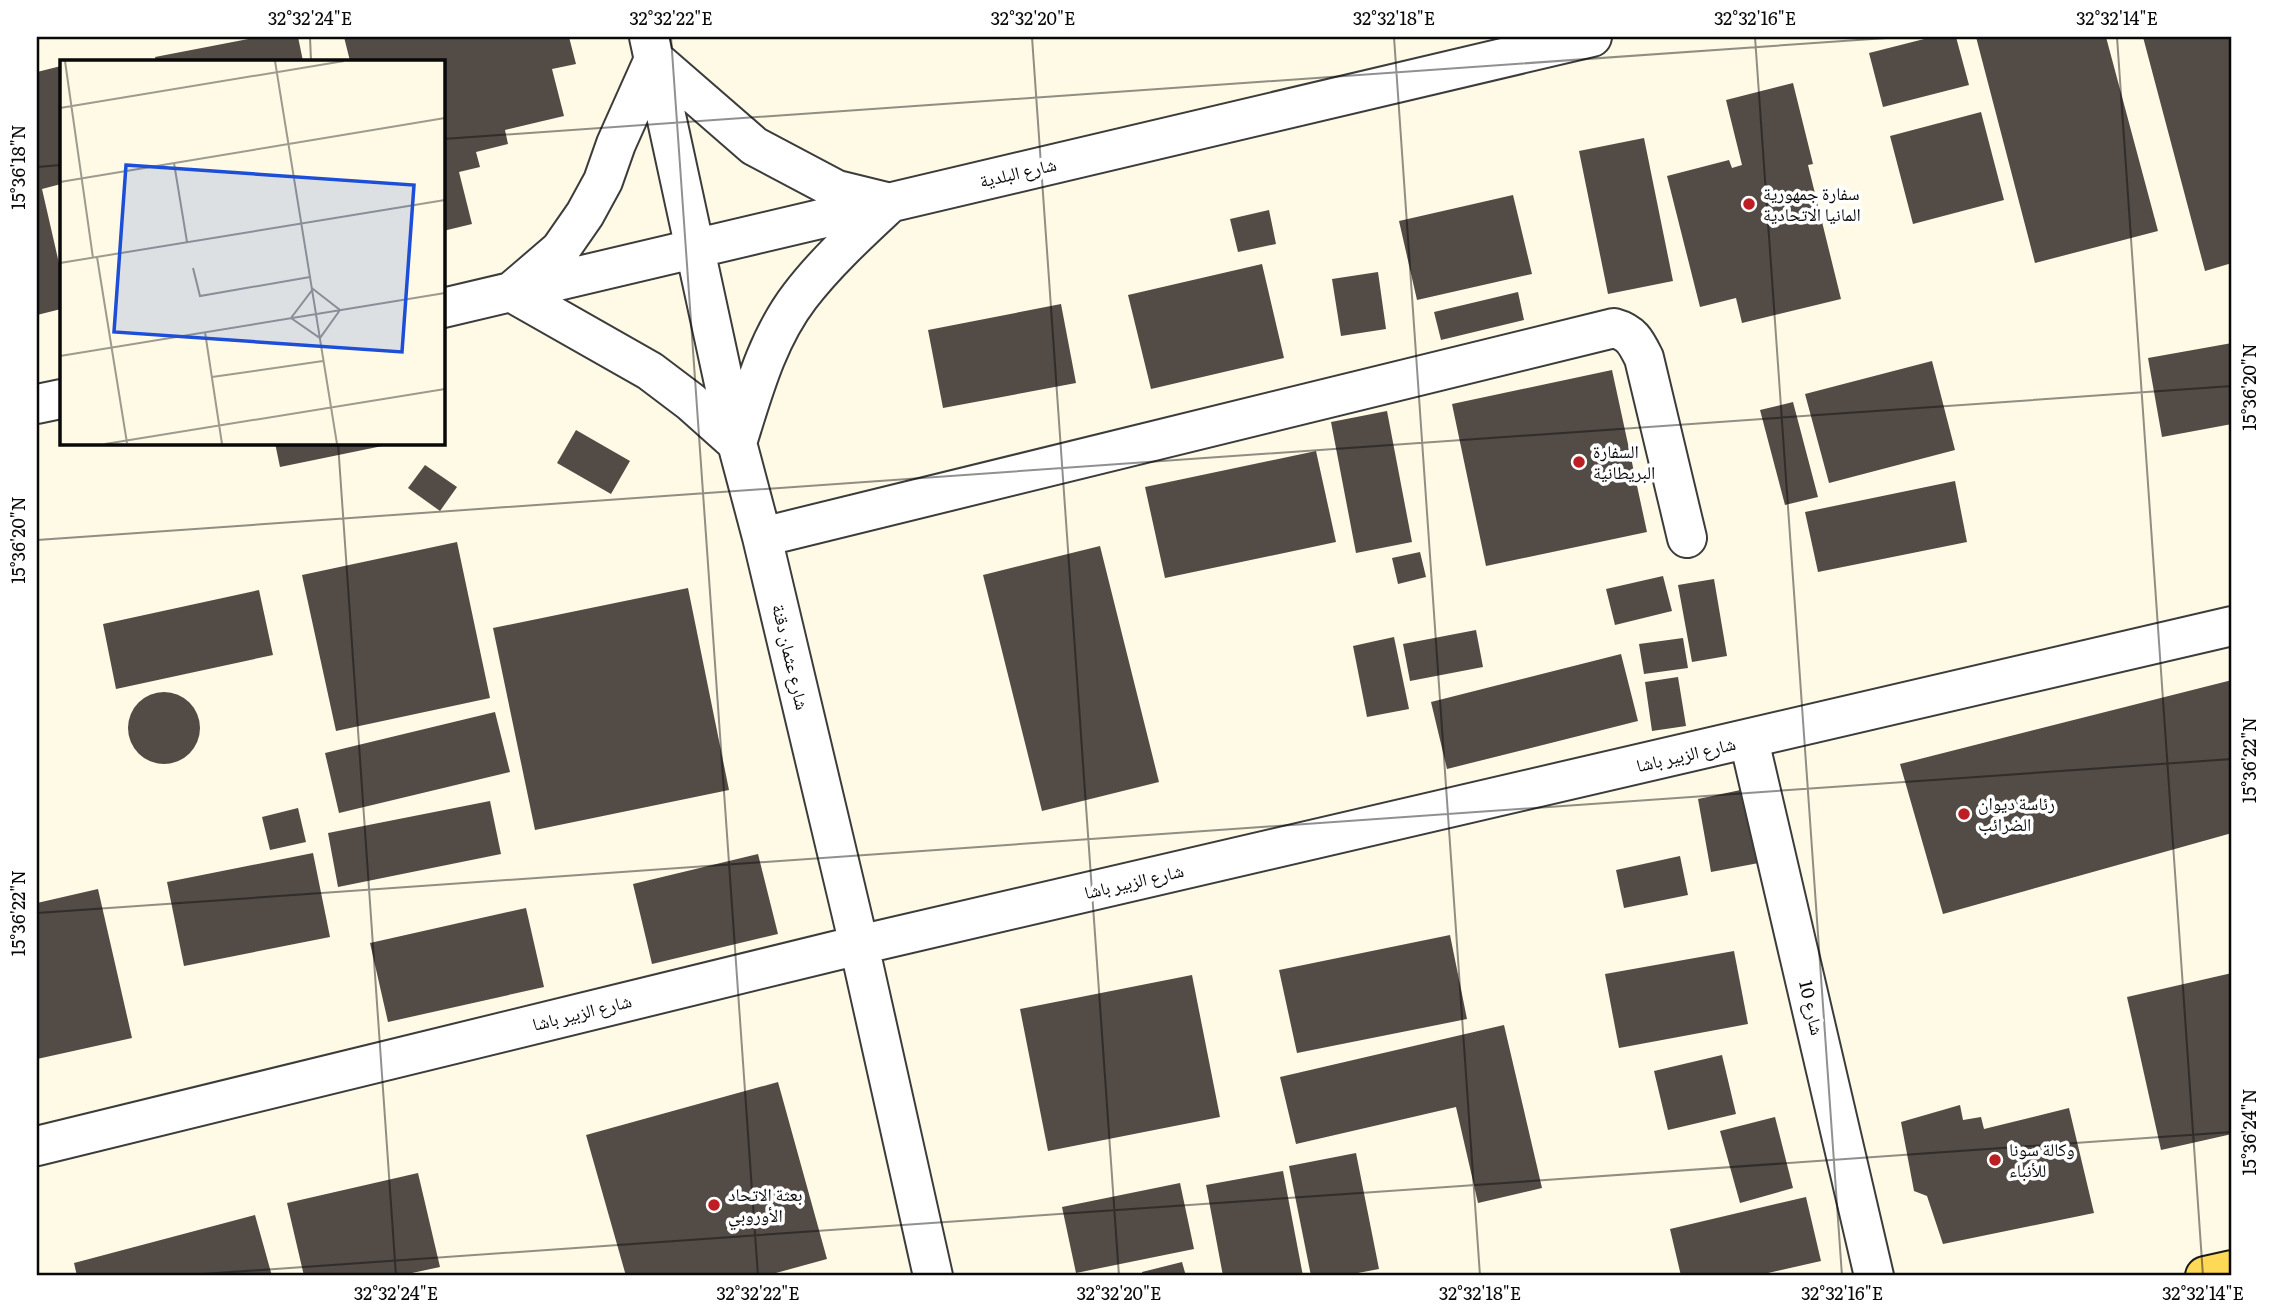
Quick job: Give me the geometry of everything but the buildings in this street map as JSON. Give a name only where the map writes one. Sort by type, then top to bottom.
[{"type":"main road","points":[[2205,1276],[2232,1270]]},
{"type":"street","name":"شارع البلدية","points":[[444,309],[1570,39]]},
{"type":"street","points":[[651,48],[754,146],[837,190],[890,204],[853,238],[799,296],[760,369],[737,443],[691,402],[650,371],[511,292],[560,250],[585,214],[603,181],[651,48]]},
{"type":"street","name":"شارع عثمان دقنة","points":[[651,48],[737,443],[859,945],[933,1276]]},
{"type":"street","points":[[762,537],[1614,328],[1626,331],[1636,341],[1644,358],[1687,538]]},
{"type":"street","points":[[37,404],[60,399]]},
{"type":"street","name":"شارع الزبير باشا","points":[[37,1146],[859,945],[2232,626]]},
{"type":"street","name":"شارع 10","points":[[1749,740],[1874,1276]]},
{"type":"place","name":"سفارة جمهورية المانيا الاتحادية","points":[[1749,204]]},
{"type":"place","name":"السفارة البريطانية","points":[[1579,462]]},
{"type":"place","name":"رئاسة ديوان الضرائب","points":[[1964,814]]},
{"type":"place","name":"وكالة سونا للأنباء","points":[[1995,1160]]},
{"type":"place","name":"بعثة الاتحاد الأوروبي","points":[[714,1205]]}]
